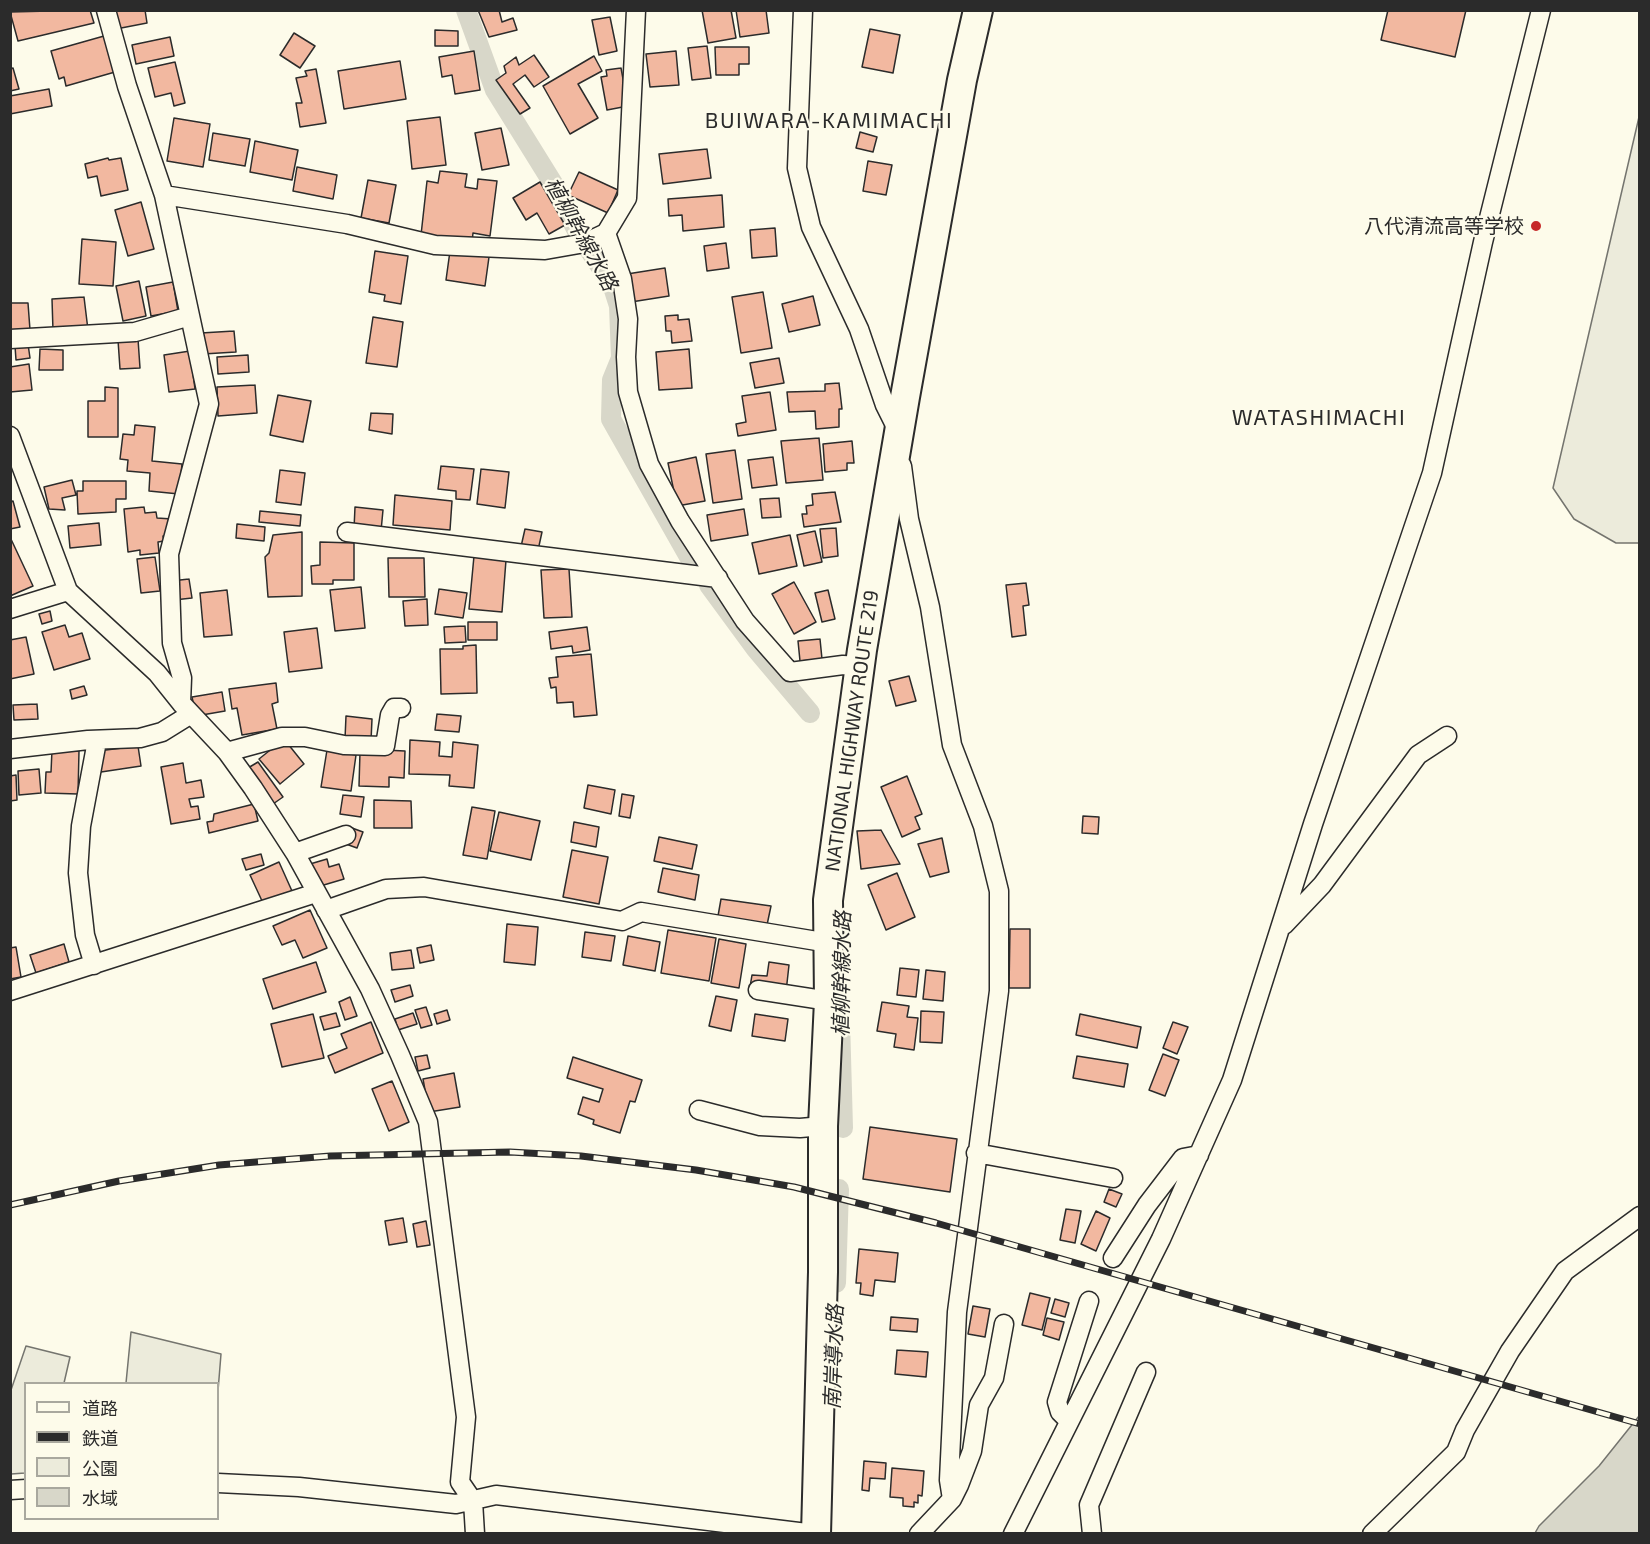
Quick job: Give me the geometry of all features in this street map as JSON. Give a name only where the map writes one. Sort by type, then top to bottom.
[{"type":"highway","name":"NATIONAL HIGHWAY ROUTE 219","points":[[816,1533],[823,1283],[823,1126],[829,1001],[828,900],[860,666],[905,397],[962,80],[978,10]]},
{"type":"street","points":[[106,10],[127,86],[164,195],[209,404],[169,554],[172,643],[182,678],[186,708]]},
{"type":"street","points":[[164,195],[347,224],[435,245],[545,250],[585,243],[606,233],[627,198],[636,10]]},
{"type":"street","points":[[803,10],[797,168],[811,227],[859,329],[885,405],[900,435],[904,490],[930,607],[952,745],[983,826],[999,891],[999,991],[957,1312],[949,1480],[952,1499]]},
{"type":"street","points":[[1013,1533],[1161,1239],[1232,1080],[1280,928],[1432,473],[1483,242],[1541,10]]},
{"type":"street","points":[[606,233],[622,279],[628,319],[628,392],[649,464],[680,521],[745,621],[790,672],[843,665],[860,666]]},
{"type":"street","points":[[10,339],[135,332],[190,316]]},
{"type":"street","points":[[10,436],[68,591],[157,673],[227,752],[295,854],[370,989],[428,1122],[466,1417],[460,1482],[472,1502],[475,1533]]},
{"type":"street","points":[[347,532],[718,578]]},
{"type":"street","points":[[10,609],[68,591]]},
{"type":"street","points":[[10,749],[88,740],[140,738],[162,732],[186,708]]},
{"type":"street","points":[[227,752],[282,737],[305,737],[344,745],[385,746],[390,715],[394,708],[401,708]]},
{"type":"street","points":[[1280,928],[1322,885],[1418,755],[1448,736]]},
{"type":"street","points":[[94,965],[85,935],[78,873],[81,826],[97,741]]},
{"type":"street","points":[[295,854],[346,835]]},
{"type":"street","points":[[326,910],[386,889],[424,887],[622,921],[641,912],[829,943]]},
{"type":"street","points":[[10,991],[316,893]]},
{"type":"street","points":[[758,990],[829,1001]]},
{"type":"street","points":[[699,1110],[760,1126],[800,1128],[823,1126]]},
{"type":"street","points":[[976,1153],[1113,1178]]},
{"type":"street","points":[[1113,1258],[1147,1206],[1183,1158],[1199,1155]]},
{"type":"street","points":[[1372,1533],[1456,1452],[1465,1430],[1510,1351],[1565,1271],[1640,1216]]},
{"type":"street","points":[[1070,1421],[1060,1412],[1057,1402],[1089,1301]]},
{"type":"street","points":[[919,1533],[952,1499],[972,1451],[979,1405],[994,1378],[1004,1324]]},
{"type":"street","points":[[1092,1533],[1089,1505],[1146,1372]]},
{"type":"street","points":[[219,1483],[299,1487],[456,1504],[496,1495],[816,1533]]},
{"type":"green space","points":[[1639,117],[1639,543],[1616,543],[1574,519],[1553,488]]},
{"type":"green space","points":[[131,1332],[221,1354],[219,1382],[126,1382]]},
{"type":"green space","points":[[26,1346],[70,1357],[64,1382],[24,1382],[24,1473],[11,1474],[11,1390]]},
{"type":"water","points":[[1639,1416],[1639,1533],[1535,1533],[1539,1526],[1599,1466]]},
{"type":"building","points":[[90,10],[94,23],[18,41],[10,12]]},
{"type":"building","points":[[112,10],[145,10],[147,23],[116,29]]},
{"type":"building","points":[[478,10],[499,10],[502,22],[513,18],[517,30],[489,37]]},
{"type":"building","points":[[702,10],[731,10],[736,38],[708,43]]},
{"type":"building","points":[[736,10],[766,10],[769,33],[740,37]]},
{"type":"building","points":[[1388,10],[1466,10],[1455,57],[1381,40]]},
{"type":"building","points":[[610,17],[617,51],[599,55],[592,20]]},
{"type":"building","points":[[870,29],[900,35],[893,73],[862,67]]},
{"type":"building","points":[[435,30],[458,31],[458,46],[435,46]]},
{"type":"building","points":[[294,33],[315,46],[300,68],[280,55]]},
{"type":"building","points":[[104,36],[115,72],[66,86],[64,77],[59,79],[51,51]]},
{"type":"building","points":[[170,37],[174,56],[136,64],[132,45]]},
{"type":"building","points":[[707,46],[711,78],[692,80],[688,48]]},
{"type":"building","points":[[715,47],[749,47],[749,64],[739,64],[739,75],[716,75]]},
{"type":"building","points":[[474,51],[480,90],[455,94],[452,75],[442,77],[439,57]]},
{"type":"building","points":[[676,51],[679,85],[650,87],[646,54]]},
{"type":"building","points":[[534,55],[549,77],[534,87],[525,75],[513,84],[530,108],[520,114],[496,80],[506,73],[504,66],[516,57],[519,65]]},
{"type":"building","points":[[594,56],[602,71],[578,84],[598,118],[570,134],[543,86]]},
{"type":"building","points":[[400,61],[406,99],[344,109],[338,71]]},
{"type":"building","points":[[175,62],[185,103],[174,106],[171,93],[155,97],[148,68]]},
{"type":"building","points":[[13,68],[19,89],[10,91],[10,69]]},
{"type":"building","points":[[621,68],[628,106],[607,110],[601,77],[607,76],[606,70]]},
{"type":"building","points":[[316,69],[326,123],[300,127],[296,103],[302,103],[296,78],[307,76],[305,71]]},
{"type":"building","points":[[49,89],[52,106],[10,114],[10,96]]},
{"type":"building","points":[[440,117],[446,165],[412,169],[407,121]]},
{"type":"building","points":[[174,118],[210,124],[203,167],[167,161]]},
{"type":"building","points":[[501,128],[509,165],[482,170],[475,133]]},
{"type":"building","points":[[860,132],[877,137],[873,152],[856,148]]},
{"type":"building","points":[[213,133],[250,139],[245,166],[209,160]]},
{"type":"building","points":[[255,141],[298,150],[292,180],[250,172]]},
{"type":"building","points":[[707,149],[711,178],[663,184],[659,154]]},
{"type":"building","points":[[108,158],[109,160],[121,158],[128,190],[101,196],[97,176],[88,178],[85,164]]},
{"type":"building","points":[[868,161],[892,165],[886,195],[863,191]]},
{"type":"building","points":[[297,167],[337,175],[333,199],[293,191]]},
{"type":"building","points":[[440,171],[467,174],[465,187],[477,189],[478,179],[497,181],[490,236],[473,233],[472,242],[421,235],[427,181],[438,183]]},
{"type":"building","points":[[579,172],[618,190],[608,213],[568,195]]},
{"type":"building","points":[[368,180],[396,185],[389,223],[361,218]]},
{"type":"building","points":[[540,182],[565,225],[549,234],[537,213],[526,220],[513,198]]},
{"type":"building","points":[[722,195],[724,227],[683,231],[682,215],[669,216],[668,199]]},
{"type":"building","points":[[141,202],[154,249],[128,256],[115,210]]},
{"type":"building","points":[[775,228],[777,256],[752,258],[750,230]]},
{"type":"building","points":[[82,239],[116,242],[113,286],[79,284]]},
{"type":"building","points":[[726,243],[729,268],[707,271],[704,246]]},
{"type":"building","points":[[375,251],[408,256],[401,304],[384,301],[385,295],[369,292]]},
{"type":"building","points":[[450,251],[489,257],[485,286],[446,280]]},
{"type":"building","points":[[665,268],[669,296],[631,302],[627,274]]},
{"type":"building","points":[[139,281],[146,316],[123,321],[116,286]]},
{"type":"building","points":[[173,282],[178,311],[151,316],[146,287]]},
{"type":"building","points":[[763,292],[772,348],[741,353],[732,297]]},
{"type":"building","points":[[813,296],[820,325],[789,332],[782,304]]},
{"type":"building","points":[[84,297],[88,330],[53,331],[52,299]]},
{"type":"building","points":[[10,303],[28,303],[30,330],[10,331]]},
{"type":"building","points":[[678,315],[678,320],[689,319],[692,341],[672,343],[671,331],[666,331],[665,316]]},
{"type":"building","points":[[373,317],[403,322],[397,367],[366,363]]},
{"type":"building","points":[[234,331],[236,352],[203,354],[201,333]]},
{"type":"building","points":[[138,339],[140,368],[120,369],[118,340]]},
{"type":"building","points":[[28,344],[30,358],[16,360],[15,346]]},
{"type":"building","points":[[40,349],[63,350],[63,370],[39,370]]},
{"type":"building","points":[[689,349],[692,388],[659,390],[656,352]]},
{"type":"building","points":[[190,351],[195,389],[169,392],[164,355]]},
{"type":"building","points":[[248,355],[249,372],[218,374],[217,357]]},
{"type":"building","points":[[779,358],[784,383],[755,388],[750,363]]},
{"type":"building","points":[[29,364],[32,390],[10,392],[10,367]]},
{"type":"building","points":[[839,383],[842,409],[839,409],[839,427],[816,429],[815,411],[789,412],[787,392],[825,391],[825,384]]},
{"type":"building","points":[[255,385],[257,413],[218,416],[217,387]]},
{"type":"building","points":[[105,387],[118,388],[118,437],[88,437],[88,401],[105,401]]},
{"type":"building","points":[[770,392],[776,430],[738,436],[736,424],[746,422],[742,396]]},
{"type":"building","points":[[278,395],[311,401],[303,442],[270,435]]},
{"type":"building","points":[[371,413],[393,414],[392,434],[369,430]]},
{"type":"building","points":[[135,425],[155,427],[152,461],[182,464],[179,494],[149,491],[150,473],[127,471],[128,460],[120,459],[123,434],[134,435]]},
{"type":"building","points":[[819,438],[823,480],[786,483],[781,441]]},
{"type":"building","points":[[852,441],[854,463],[847,463],[847,470],[825,472],[823,444]]},
{"type":"building","points":[[735,450],[742,499],[713,503],[706,454]]},
{"type":"building","points":[[696,457],[705,501],[677,506],[668,463]]},
{"type":"building","points":[[773,457],[777,485],[752,488],[748,460]]},
{"type":"building","points":[[441,466],[474,469],[470,500],[456,499],[456,491],[438,489]]},
{"type":"building","points":[[481,469],[509,472],[505,508],[477,504]]},
{"type":"building","points":[[280,470],[305,473],[301,505],[276,502]]},
{"type":"building","points":[[72,480],[76,495],[62,498],[65,510],[49,509],[44,487]]},
{"type":"building","points":[[83,481],[126,481],[126,499],[116,499],[116,512],[78,514],[77,491],[83,491]]},
{"type":"building","points":[[835,492],[841,522],[804,527],[802,514],[807,514],[806,506],[813,505],[812,494]]},
{"type":"building","points":[[395,495],[452,501],[450,530],[393,525]]},
{"type":"building","points":[[779,498],[781,517],[762,518],[760,499]]},
{"type":"building","points":[[13,501],[20,527],[10,529],[10,502]]},
{"type":"building","points":[[144,507],[145,513],[156,512],[157,518],[172,519],[174,535],[163,536],[164,541],[158,542],[159,553],[140,555],[140,550],[128,552],[124,509]]},
{"type":"building","points":[[355,507],[383,510],[381,531],[354,529]]},
{"type":"building","points":[[744,509],[748,535],[711,541],[707,515]]},
{"type":"building","points":[[260,511],[301,515],[300,526],[259,522]]},
{"type":"building","points":[[99,523],[101,545],[70,548],[68,526]]},
{"type":"building","points":[[237,524],[265,527],[264,541],[236,538]]},
{"type":"building","points":[[836,528],[838,556],[823,558],[820,529]]},
{"type":"building","points":[[525,529],[542,532],[537,555],[520,551]]},
{"type":"building","points":[[815,531],[822,562],[804,566],[797,535]]},
{"type":"building","points":[[302,532],[302,596],[268,597],[265,557],[269,553],[273,535]]},
{"type":"building","points":[[790,535],[797,566],[759,574],[752,543]]},
{"type":"building","points":[[10,537],[33,586],[10,596]]},
{"type":"building","points":[[320,542],[354,543],[354,580],[333,580],[333,584],[312,584],[311,566],[320,565]]},
{"type":"building","points":[[474,556],[506,560],[502,612],[469,609]]},
{"type":"building","points":[[155,557],[160,591],[141,593],[137,559]]},
{"type":"building","points":[[388,558],[424,558],[425,597],[389,597]]},
{"type":"building","points":[[569,569],[572,617],[544,618],[541,570]]},
{"type":"building","points":[[189,579],[192,598],[174,600],[171,581]]},
{"type":"building","points":[[794,582],[816,622],[794,634],[772,594]]},
{"type":"building","points":[[1026,583],[1029,605],[1023,606],[1026,635],[1012,637],[1006,585]]},
{"type":"building","points":[[361,587],[365,628],[335,631],[330,590]]},
{"type":"building","points":[[439,589],[467,593],[463,618],[435,614]]},
{"type":"building","points":[[227,590],[232,635],[204,637],[200,593]]},
{"type":"building","points":[[828,590],[835,619],[822,622],[815,593]]},
{"type":"building","points":[[427,599],[428,625],[405,626],[403,601]]},
{"type":"building","points":[[50,611],[52,621],[42,624],[39,614]]},
{"type":"building","points":[[468,622],[497,622],[497,640],[468,640]]},
{"type":"building","points":[[65,625],[69,637],[82,633],[90,659],[54,670],[42,632]]},
{"type":"building","points":[[465,626],[466,642],[445,643],[444,627]]},
{"type":"building","points":[[587,627],[590,650],[573,653],[572,646],[551,649],[549,632]]},
{"type":"building","points":[[317,628],[322,668],[289,672],[284,632]]},
{"type":"building","points":[[26,637],[34,674],[10,679],[10,640]]},
{"type":"building","points":[[820,639],[822,659],[800,661],[798,641]]},
{"type":"building","points":[[476,645],[477,693],[441,694],[440,649],[463,649],[463,646]]},
{"type":"building","points":[[591,654],[597,715],[574,717],[573,702],[557,703],[556,687],[551,688],[549,678],[558,677],[556,657]]},
{"type":"building","points":[[909,676],[916,701],[896,706],[889,681]]},
{"type":"building","points":[[276,683],[278,702],[272,704],[277,729],[242,735],[237,708],[232,709],[229,689]]},
{"type":"building","points":[[84,686],[87,695],[72,699],[70,690]]},
{"type":"building","points":[[222,692],[225,711],[196,716],[192,697]]},
{"type":"building","points":[[37,704],[38,719],[14,720],[13,705]]},
{"type":"building","points":[[437,714],[461,716],[459,732],[435,730]]},
{"type":"building","points":[[346,716],[372,719],[371,741],[345,739]]},
{"type":"building","points":[[284,739],[304,764],[280,784],[259,759]]},
{"type":"building","points":[[410,740],[440,742],[439,756],[452,757],[453,742],[478,745],[474,788],[449,786],[450,775],[409,774]]},
{"type":"building","points":[[138,746],[141,766],[101,772],[98,751]]},
{"type":"building","points":[[52,750],[79,751],[78,794],[45,793],[46,772],[51,772]]},
{"type":"building","points":[[327,750],[356,755],[351,791],[321,787]]},
{"type":"building","points":[[405,751],[404,778],[389,777],[389,787],[359,786],[360,752]]},
{"type":"building","points":[[258,762],[283,797],[273,804],[248,768]]},
{"type":"building","points":[[183,763],[186,783],[201,780],[204,797],[189,799],[191,807],[198,806],[200,819],[171,824],[161,767]]},
{"type":"building","points":[[39,769],[41,793],[19,795],[18,771]]},
{"type":"building","points":[[16,775],[17,800],[10,801],[10,776]]},
{"type":"building","points":[[907,776],[922,814],[915,817],[920,829],[902,837],[881,787]]},
{"type":"building","points":[[588,785],[615,790],[611,814],[584,808]]},
{"type":"building","points":[[622,794],[634,796],[630,818],[619,816]]},
{"type":"building","points":[[343,795],[364,797],[361,817],[340,814]]},
{"type":"building","points":[[374,800],[411,801],[412,828],[374,828]]},
{"type":"building","points":[[254,804],[258,821],[209,833],[207,822],[213,821],[214,814]]},
{"type":"building","points":[[472,807],[495,811],[487,859],[463,855]]},
{"type":"building","points":[[499,812],[540,821],[531,860],[490,851]]},
{"type":"building","points":[[1083,816],[1099,817],[1098,834],[1082,833]]},
{"type":"building","points":[[574,822],[599,827],[596,847],[571,842]]},
{"type":"building","points":[[352,828],[363,832],[357,848],[346,844]]},
{"type":"building","points":[[881,830],[900,864],[861,869],[857,831]]},
{"type":"building","points":[[659,837],[697,845],[692,869],[654,861]]},
{"type":"building","points":[[942,838],[949,872],[930,877],[918,844]]},
{"type":"building","points":[[572,850],[608,857],[599,904],[563,897]]},
{"type":"building","points":[[261,854],[264,865],[246,870],[242,859]]},
{"type":"building","points":[[327,859],[329,867],[339,864],[344,879],[317,887],[310,864]]},
{"type":"building","points":[[279,862],[292,891],[263,903],[250,875]]},
{"type":"building","points":[[663,868],[699,875],[695,900],[658,892]]},
{"type":"building","points":[[897,873],[915,917],[886,930],[868,885]]},
{"type":"building","points":[[721,899],[771,906],[767,925],[718,916]]},
{"type":"building","points":[[310,910],[327,948],[303,958],[295,940],[282,945],[273,926]]},
{"type":"building","points":[[507,924],[538,927],[535,965],[504,962]]},
{"type":"building","points":[[1010,929],[1030,929],[1030,988],[1009,988]]},
{"type":"building","points":[[668,930],[716,938],[709,981],[661,973]]},
{"type":"building","points":[[585,932],[615,936],[611,961],[582,957]]},
{"type":"building","points":[[628,936],[660,942],[655,971],[623,965]]},
{"type":"building","points":[[719,939],[746,944],[739,988],[711,983]]},
{"type":"building","points":[[64,944],[69,962],[36,973],[30,955]]},
{"type":"building","points":[[431,945],[434,960],[420,963],[417,948]]},
{"type":"building","points":[[16,947],[21,977],[10,979],[10,948]]},
{"type":"building","points":[[411,950],[414,968],[392,970],[390,953]]},
{"type":"building","points":[[316,962],[326,992],[273,1009],[263,979]]},
{"type":"building","points":[[769,962],[789,965],[786,992],[750,987],[752,975],[767,976]]},
{"type":"building","points":[[900,968],[919,970],[916,997],[897,995]]},
{"type":"building","points":[[926,970],[945,972],[943,1001],[923,999]]},
{"type":"building","points":[[410,985],[413,996],[395,1002],[391,990]]},
{"type":"building","points":[[716,996],[737,1000],[731,1031],[709,1026]]},
{"type":"building","points":[[350,997],[357,1016],[345,1020],[339,1002]]},
{"type":"building","points":[[882,1002],[909,1006],[907,1017],[918,1018],[914,1050],[894,1047],[896,1034],[877,1031]]},
{"type":"building","points":[[426,1007],[432,1025],[421,1028],[415,1010]]},
{"type":"building","points":[[447,1010],[450,1020],[437,1024],[434,1014]]},
{"type":"building","points":[[921,1011],[944,1012],[942,1043],[920,1042]]},
{"type":"building","points":[[336,1013],[340,1026],[324,1030],[320,1017]]},
{"type":"building","points":[[413,1013],[417,1024],[398,1030],[395,1019]]},
{"type":"building","points":[[313,1014],[324,1058],[282,1067],[271,1024]]},
{"type":"building","points":[[755,1014],[788,1019],[785,1041],[752,1036]]},
{"type":"building","points":[[1080,1014],[1141,1027],[1137,1048],[1076,1035]]},
{"type":"building","points":[[371,1022],[383,1053],[335,1073],[328,1056],[347,1048],[341,1034]]},
{"type":"building","points":[[1173,1022],[1188,1027],[1177,1054],[1163,1048]]},
{"type":"building","points":[[1163,1054],[1179,1060],[1165,1096],[1149,1090]]},
{"type":"building","points":[[427,1055],[430,1068],[418,1071],[415,1057]]},
{"type":"building","points":[[1077,1056],[1128,1064],[1124,1087],[1073,1078]]},
{"type":"building","points":[[573,1057],[642,1080],[635,1102],[630,1101],[620,1133],[593,1124],[594,1120],[578,1114],[583,1097],[599,1102],[603,1089],[567,1078]]},
{"type":"building","points":[[454,1073],[460,1107],[429,1112],[423,1079]]},
{"type":"building","points":[[392,1081],[409,1122],[389,1131],[372,1089]]},
{"type":"building","points":[[870,1127],[957,1139],[950,1192],[863,1179]]},
{"type":"building","points":[[1109,1189],[1122,1194],[1116,1207],[1104,1202]]},
{"type":"building","points":[[1066,1209],[1081,1211],[1075,1243],[1060,1240]]},
{"type":"building","points":[[1096,1211],[1110,1218],[1096,1251],[1081,1244]]},
{"type":"building","points":[[403,1218],[407,1242],[389,1245],[385,1221]]},
{"type":"building","points":[[426,1221],[430,1245],[417,1247],[413,1224]]},
{"type":"building","points":[[859,1249],[898,1253],[895,1282],[875,1280],[873,1296],[860,1294],[861,1283],[856,1283]]},
{"type":"building","points":[[1030,1293],[1050,1298],[1042,1330],[1022,1325]]},
{"type":"building","points":[[1055,1299],[1069,1303],[1065,1317],[1051,1313]]},
{"type":"building","points":[[973,1306],[990,1309],[985,1337],[968,1334]]},
{"type":"building","points":[[891,1317],[918,1319],[917,1332],[890,1330]]},
{"type":"building","points":[[1047,1318],[1064,1322],[1059,1340],[1043,1335]]},
{"type":"building","points":[[897,1350],[928,1352],[926,1377],[895,1374]]},
{"type":"building","points":[[864,1461],[886,1463],[885,1479],[870,1478],[869,1491],[862,1490]]},
{"type":"building","points":[[892,1468],[924,1471],[922,1496],[918,1495],[918,1503],[914,1502],[914,1507],[903,1506],[903,1498],[890,1497]]},
{"type":"waterway","name":"植柳幹線水路","points":[[466,10],[495,90],[554,185],[578,233],[612,284],[619,306],[621,358],[612,380],[611,419],[692,562]]},
{"type":"waterway","name":"植柳幹線水路","points":[[709,585],[756,649],[810,713]]},
{"type":"waterway","name":"植柳幹線水路","points":[[840,1020],[843,1128]]},
{"type":"waterway","name":"南岸導水路","points":[[836,1283],[839,1189]]},
{"type":"railway","points":[[10,1205],[119,1181],[219,1165],[330,1156],[510,1152],[581,1156],[696,1170],[794,1187],[936,1223],[1640,1424]]},
{"type":"place","name":"八代清流高等学校","points":[[1536,226]]},
{"type":"district","name":"BUIWARA-KAMIMACHI","points":[[829,121]]},
{"type":"district","name":"WATASHIMACHI","points":[[1319,418]]}]
